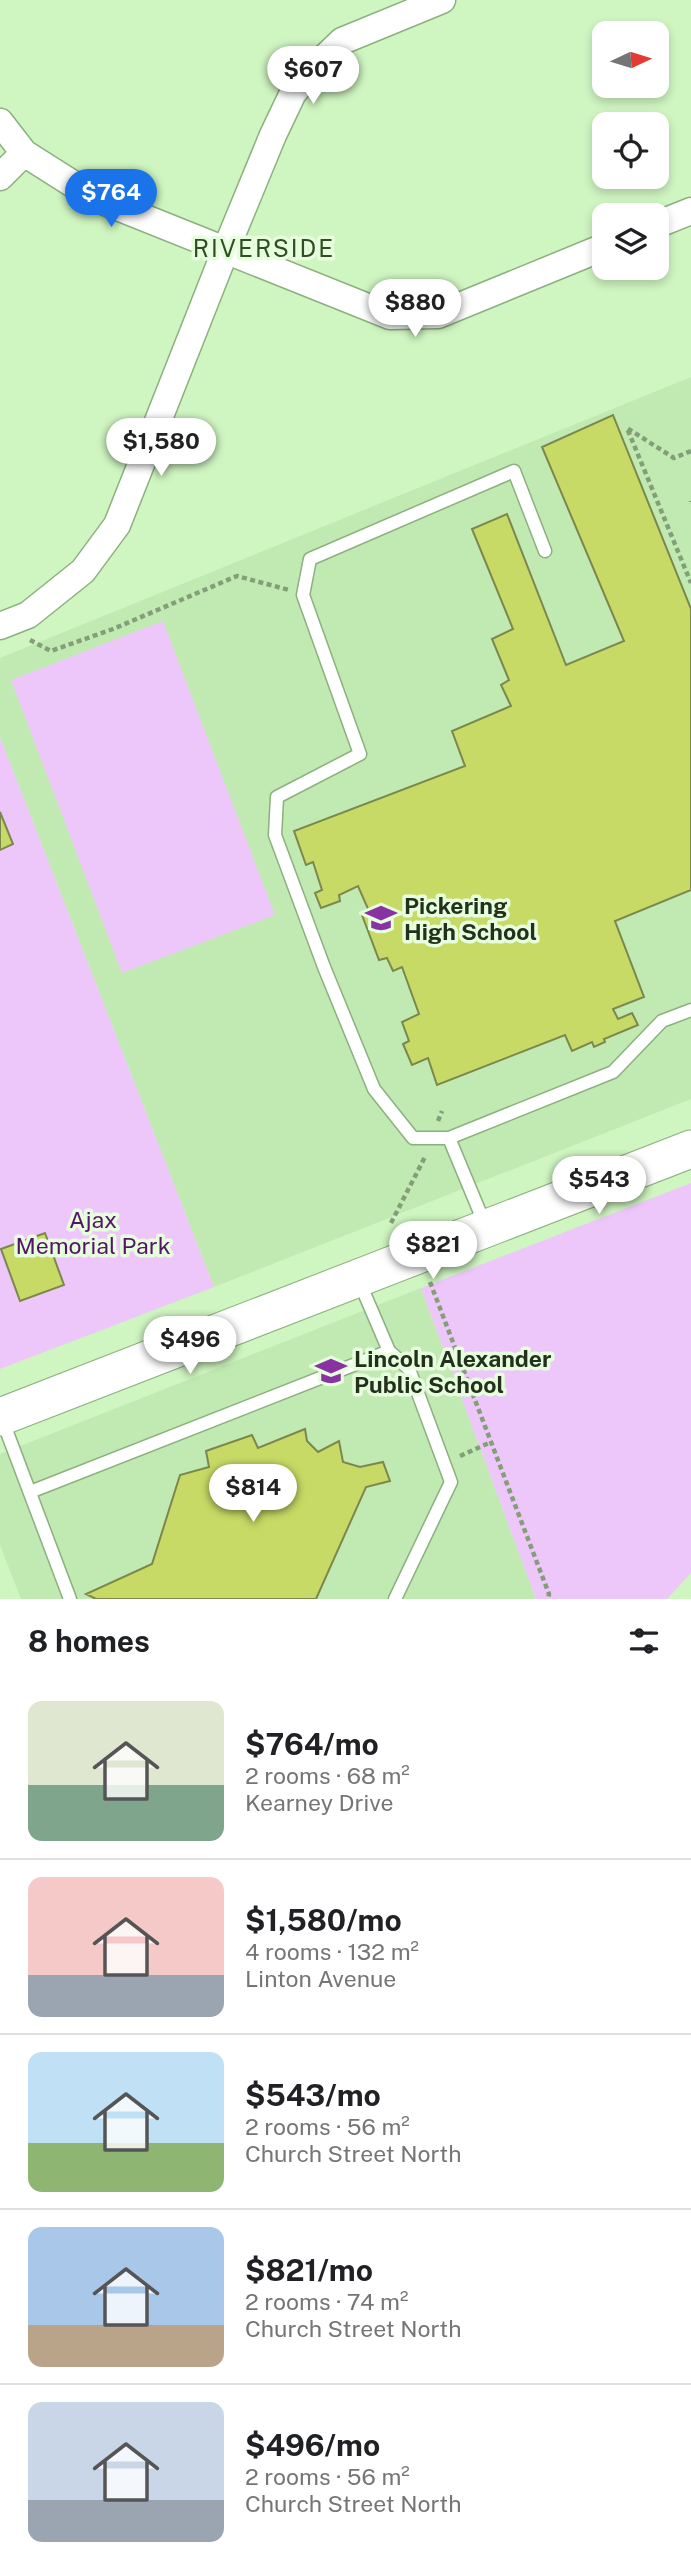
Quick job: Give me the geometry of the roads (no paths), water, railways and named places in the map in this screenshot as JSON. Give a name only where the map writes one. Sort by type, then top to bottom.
[{"type":"street","points":[[0,626],[28,615],[83,571],[117,525],[226,249],[293,93],[342,41],[442,0]]},
{"type":"street","points":[[0,122],[24,153],[95,198],[390,316],[438,316],[592,252]]},
{"type":"street","points":[[0,177],[24,153]]},
{"type":"street","points":[[669,220],[691,211]]},
{"type":"street","points":[[1,1417],[691,1149]]},
{"type":"lane","points":[[545,551],[514,471],[310,559],[303,595],[360,754],[277,797],[275,835],[324,967],[374,1089],[413,1138],[449,1138],[613,1073],[662,1021],[691,1010]]},
{"type":"lane","points":[[449,1138],[487,1229]]},
{"type":"lane","points":[[358,1279],[389,1351],[409,1369],[450,1482],[395,1599]]},
{"type":"lane","points":[[30,1492],[389,1351]]},
{"type":"lane","points":[[1,1417],[70,1599]]},
{"type":"place","name":"Pickering High School","points":[[381,918]]},
{"type":"place","name":"Lincoln Alexander Public School","points":[[331,1371]]},
{"type":"district","name":"RIVERSIDE","points":[[264,248]]},
{"type":"park label","name":"Ajax Memorial Park","points":[[93,1232]]}]
